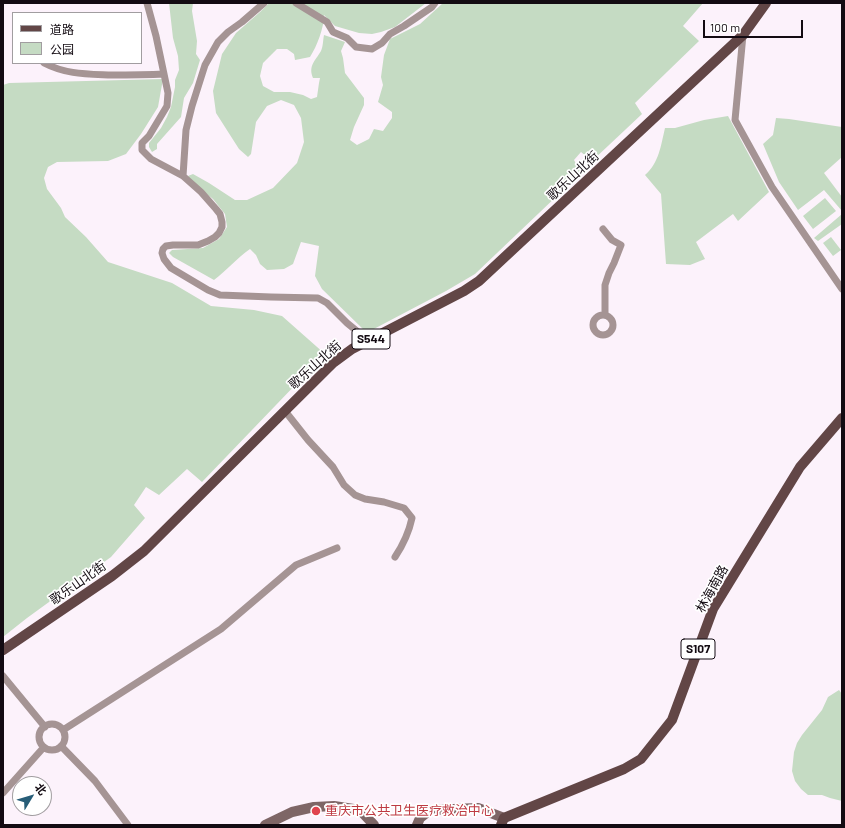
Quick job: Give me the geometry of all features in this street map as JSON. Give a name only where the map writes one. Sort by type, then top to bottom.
[{"type":"main road","name":"S544","points":[[743,35],[766,3]]},
{"type":"main road","name":"歌乐山北街","points":[[3,650],[112,576],[144,552],[333,363],[352,349],[464,291],[479,281],[743,35]]},
{"type":"main road","name":"林海南路","points":[[502,821],[624,769],[641,759],[672,720],[713,609],[800,467],[842,418]]},
{"type":"main road","points":[[265,825],[292,812],[314,807],[334,806],[360,810],[374,825]]},
{"type":"main road","points":[[417,825],[420,818],[430,810],[478,808],[502,821]]},
{"type":"street","points":[[147,3],[168,93],[167,106],[149,136],[142,142],[142,150],[151,159],[183,176],[201,192],[220,214],[222,222],[222,227],[218,233],[215,237],[208,241],[198,245],[166,246],[162,253],[164,259],[172,268],[208,290],[220,295],[318,298],[327,303],[347,323],[369,340]]},
{"type":"street","points":[[183,176],[186,130],[205,65],[218,42],[264,3]]},
{"type":"street","points":[[296,3],[327,22],[333,32],[347,38],[356,47],[372,49],[382,43],[390,34],[432,7],[435,3]]},
{"type":"street","points":[[743,35],[735,120],[772,187],[842,289]]},
{"type":"street","points":[[46,64],[54,68],[74,73],[141,75],[164,74]]},
{"type":"street","points":[[603,229],[612,240],[621,245],[605,285],[605,315]]},
{"type":"street","points":[[285,411],[308,440],[333,467],[344,484],[354,495],[404,508],[412,518],[403,543],[395,557]]},
{"type":"street","points":[[63,730],[221,629],[296,565],[337,548]]},
{"type":"street","points":[[3,676],[45,727]]},
{"type":"street","points":[[55,724],[63,730],[65,740],[61,746],[56,749],[52,750],[41,743],[41,731],[45,727],[55,724]]},
{"type":"street","points":[[3,793],[44,746]]},
{"type":"street","points":[[61,746],[95,781],[128,825]]},
{"type":"green space","points":[[169,3],[193,3],[192,11],[197,41],[196,54],[200,60],[193,83],[184,98],[181,117],[157,144],[157,149],[152,152],[149,147],[149,143],[161,128],[167,117],[171,107],[175,80],[179,70],[178,56],[173,38]]},
{"type":"green space","points":[[269,3],[426,3],[395,27],[372,34],[359,33],[335,26],[324,15],[320,37],[310,57],[295,60],[294,54],[287,49],[277,49],[263,63],[260,76],[263,86],[274,92],[290,92],[303,95],[311,99],[317,97],[320,78],[313,78],[311,70],[322,49],[324,35],[345,42],[341,51],[345,73],[364,98],[364,105],[350,140],[357,145],[369,139],[374,129],[383,131],[392,118],[392,112],[378,102],[383,85],[381,77],[384,55],[390,39],[420,24],[443,3],[703,3],[683,26],[699,41],[635,103],[642,114],[592,161],[581,152],[574,160],[581,173],[475,274],[370,331],[365,331],[322,289],[315,276],[319,246],[301,242],[293,264],[284,269],[267,270],[260,264],[256,255],[250,249],[214,280],[173,257],[169,253],[172,250],[203,248],[219,239],[227,227],[225,214],[213,199],[190,181],[188,176],[193,174],[235,200],[247,200],[273,188],[297,163],[304,142],[301,118],[294,105],[281,100],[267,106],[256,122],[251,154],[248,157],[239,149],[216,113],[213,91],[222,54],[236,33]]},
{"type":"green space","points":[[163,79],[158,107],[126,154],[108,161],[57,162],[48,167],[44,178],[47,189],[61,208],[65,217],[86,237],[108,262],[172,283],[211,306],[254,310],[282,316],[325,354],[202,482],[187,469],[159,495],[146,487],[134,505],[145,518],[111,557],[3,637],[3,85],[9,83]]},
{"type":"green space","points":[[728,116],[769,192],[738,221],[733,214],[696,242],[705,259],[690,265],[666,264],[661,194],[645,175],[650,170],[656,159],[661,147],[665,128],[675,128],[704,120]]},
{"type":"green space","points":[[776,118],[842,127],[842,157],[824,173],[842,197],[842,211],[824,190],[798,210],[779,182],[763,144],[773,135]]},
{"type":"green space","points":[[825,198],[836,211],[813,229],[803,216]]},
{"type":"green space","points":[[842,214],[842,224],[818,241],[814,238]]},
{"type":"green space","points":[[831,237],[841,250],[833,256],[823,243]]},
{"type":"green space","points":[[839,690],[842,694],[842,801],[822,795],[808,795],[795,781],[792,771],[794,752],[797,743],[822,710],[828,697]]},
{"type":"place","name":"重庆市公共卫生医疗救治中心","points":[[316,811]]}]
